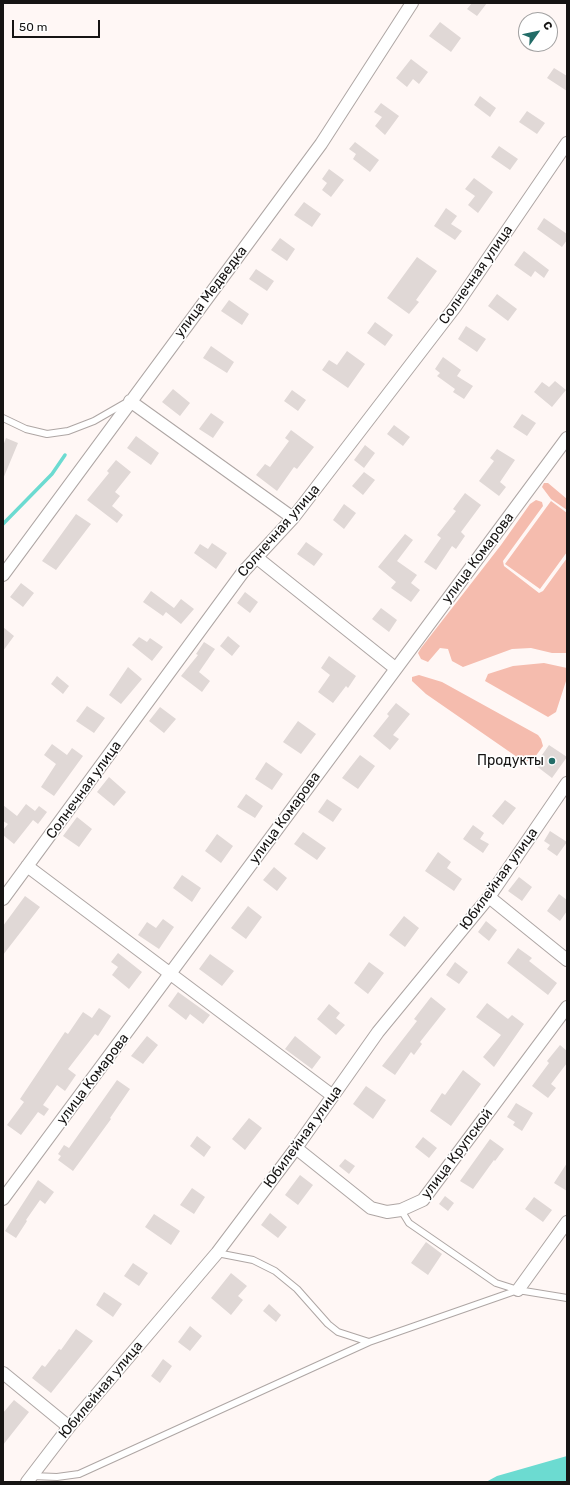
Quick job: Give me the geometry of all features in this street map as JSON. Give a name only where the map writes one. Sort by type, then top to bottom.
[{"type":"street","name":"улица Медведка","points":[[3,575],[320,144],[412,3]]},
{"type":"street","name":"Солнечная улица","points":[[3,899],[243,572],[294,518],[455,307],[567,143]]},
{"type":"street","points":[[130,401],[294,518]]},
{"type":"street","name":"улица Комарова","points":[[3,1199],[171,974],[395,668],[567,438]]},
{"type":"street","points":[[256,557],[395,668]]},
{"type":"street","name":"Юбилейная улица","points":[[29,1479],[70,1427],[217,1253],[296,1148],[378,1032],[489,897],[567,782]]},
{"type":"street","points":[[27,866],[333,1096]]},
{"type":"street","points":[[489,897],[567,960]]},
{"type":"street","name":"улица Крупской","points":[[296,1148],[371,1208],[387,1212],[401,1210],[423,1200],[567,1007]]},
{"type":"street","points":[[518,1290],[567,1222]]},
{"type":"street","points":[[3,1373],[70,1427]]},
{"type":"lane","points":[[3,418],[26,429],[47,434],[68,431],[94,421],[130,401]]},
{"type":"lane","points":[[401,1210],[409,1223],[496,1283],[518,1290],[567,1298]]},
{"type":"lane","points":[[217,1253],[253,1260],[275,1270],[297,1289],[328,1324],[338,1332],[369,1342]]},
{"type":"lane","points":[[29,1479],[79,1474],[369,1342],[518,1290]]},
{"type":"shaded area","points":[[544,483],[548,483],[567,499],[567,510],[551,499],[542,487]]},
{"type":"shaded area","points":[[536,500],[542,502],[543,506],[503,561],[504,566],[539,593],[543,591],[567,558],[567,653],[552,653],[531,648],[512,649],[463,667],[452,661],[448,649],[440,648],[428,662],[421,659],[418,653],[421,648],[501,545],[530,504]]},
{"type":"shaded area","points":[[551,501],[567,513],[567,552],[540,589],[505,564]]},
{"type":"shaded area","points":[[544,663],[567,668],[567,678],[556,712],[548,717],[485,681],[488,674],[513,666]]},
{"type":"shaded area","points":[[419,675],[442,682],[538,735],[543,746],[535,757],[526,762],[517,757],[426,694],[412,681],[412,677]]},
{"type":"water","points":[[567,1456],[567,1482],[486,1482],[497,1476]]},
{"type":"building","points":[[472,3],[487,3],[477,16],[467,9]]},
{"type":"building","points":[[440,22],[461,38],[451,52],[429,36]]},
{"type":"building","points":[[411,59],[428,72],[419,84],[413,79],[407,87],[396,78]]},
{"type":"building","points":[[554,68],[567,76],[567,91],[547,78]]},
{"type":"building","points":[[480,96],[496,108],[490,117],[474,105]]},
{"type":"building","points":[[381,103],[399,116],[385,135],[375,126],[382,117],[374,112]]},
{"type":"building","points":[[527,111],[545,123],[537,134],[519,122]]},
{"type":"building","points":[[355,142],[379,160],[370,172],[353,159],[356,154],[349,149]]},
{"type":"building","points":[[499,146],[518,159],[510,170],[491,157]]},
{"type":"building","points":[[329,169],[344,180],[331,197],[322,190],[327,183],[322,179]]},
{"type":"building","points":[[474,178],[493,192],[478,213],[468,205],[475,196],[465,189]]},
{"type":"building","points":[[304,202],[321,214],[312,227],[294,215]]},
{"type":"building","points":[[446,208],[457,216],[451,224],[462,231],[455,240],[434,226]]},
{"type":"building","points":[[544,218],[567,234],[567,240],[562,247],[537,229]]},
{"type":"building","points":[[280,238],[295,249],[287,261],[271,250]]},
{"type":"building","points":[[524,251],[549,270],[544,278],[535,271],[531,277],[514,265]]},
{"type":"building","points":[[417,257],[437,271],[416,300],[419,302],[409,314],[387,298]]},
{"type":"building","points":[[256,269],[274,281],[267,291],[249,279]]},
{"type":"building","points":[[497,294],[517,309],[508,321],[488,306]]},
{"type":"building","points":[[229,300],[249,314],[242,325],[221,311]]},
{"type":"building","points":[[375,322],[393,335],[385,346],[367,333]]},
{"type":"building","points":[[466,326],[486,339],[477,352],[458,339]]},
{"type":"building","points":[[211,346],[234,362],[227,373],[203,358]]},
{"type":"building","points":[[347,351],[365,364],[348,388],[322,370],[329,360],[337,365]]},
{"type":"building","points":[[443,357],[461,370],[457,376],[473,386],[464,399],[453,392],[455,389],[437,376],[440,373],[435,369]]},
{"type":"building","points":[[555,381],[566,390],[552,407],[534,392],[542,382],[549,387]]},
{"type":"building","points":[[173,389],[190,403],[180,416],[162,402]]},
{"type":"building","points":[[292,390],[306,400],[298,411],[284,401]]},
{"type":"building","points":[[211,413],[224,422],[213,438],[199,429]]},
{"type":"building","points":[[522,414],[536,423],[527,436],[513,427]]},
{"type":"building","points":[[394,425],[410,437],[403,446],[387,434]]},
{"type":"building","points":[[291,430],[314,447],[297,469],[294,467],[277,491],[256,475],[265,464],[270,467],[289,441],[285,438]]},
{"type":"building","points":[[136,436],[159,453],[151,465],[127,448]]},
{"type":"building","points":[[6,438],[18,443],[3,479],[3,446]]},
{"type":"building","points":[[365,445],[375,453],[364,468],[354,460]]},
{"type":"building","points":[[497,449],[515,460],[500,482],[506,487],[499,496],[479,481],[494,461],[490,458]]},
{"type":"building","points":[[116,460],[131,472],[115,492],[120,496],[112,506],[123,515],[117,523],[87,500],[109,473],[107,471]]},
{"type":"building","points":[[364,472],[375,480],[363,495],[352,486]]},
{"type":"building","points":[[465,493],[481,505],[461,532],[465,536],[456,549],[452,546],[436,570],[424,562],[441,538],[437,535],[456,511],[453,509]]},
{"type":"building","points":[[344,504],[356,513],[344,529],[333,520]]},
{"type":"building","points":[[76,514],[91,524],[56,570],[42,561]]},
{"type":"building","points":[[405,534],[413,540],[397,561],[417,575],[411,583],[420,590],[411,602],[391,588],[396,582],[378,567]]},
{"type":"building","points":[[306,542],[323,554],[314,566],[297,554]]},
{"type":"building","points":[[212,543],[227,553],[216,569],[194,553],[200,544],[208,549]]},
{"type":"building","points":[[21,583],[34,593],[23,607],[10,597]]},
{"type":"building","points":[[151,591],[174,608],[181,599],[194,609],[181,624],[166,612],[163,616],[143,602]]},
{"type":"building","points":[[245,592],[258,602],[250,613],[237,603]]},
{"type":"building","points":[[381,608],[397,620],[389,632],[372,619]]},
{"type":"building","points":[[3,627],[14,636],[3,651]]},
{"type":"building","points":[[228,636],[240,646],[232,656],[220,646]]},
{"type":"building","points":[[139,637],[147,642],[150,638],[163,647],[152,661],[132,645]]},
{"type":"building","points":[[204,642],[215,649],[199,672],[210,681],[202,692],[181,676],[198,655],[196,654]]},
{"type":"building","points":[[329,656],[356,676],[348,688],[346,686],[333,703],[318,692],[330,675],[321,668]]},
{"type":"building","points":[[128,667],[142,679],[121,704],[109,695]]},
{"type":"building","points":[[57,676],[69,686],[63,694],[51,684]]},
{"type":"building","points":[[396,703],[410,714],[393,735],[399,739],[390,750],[373,736],[389,716],[387,714]]},
{"type":"building","points":[[87,706],[105,718],[94,733],[76,721]]},
{"type":"building","points":[[160,707],[176,719],[164,733],[149,721]]},
{"type":"building","points":[[298,721],[316,734],[301,754],[283,742]]},
{"type":"building","points":[[52,744],[67,755],[72,748],[83,756],[54,796],[41,787],[56,764],[44,755]]},
{"type":"building","points":[[549,745],[567,757],[552,778],[535,765]]},
{"type":"building","points":[[360,755],[375,766],[358,789],[342,778]]},
{"type":"building","points":[[266,762],[283,774],[272,790],[255,779]]},
{"type":"building","points":[[109,777],[126,792],[114,806],[97,792]]},
{"type":"building","points":[[246,794],[263,806],[255,818],[237,807]]},
{"type":"building","points":[[327,799],[342,809],[333,822],[318,812]]},
{"type":"building","points":[[505,800],[516,808],[503,825],[492,816]]},
{"type":"building","points":[[26,804],[35,811],[39,806],[47,812],[38,824],[33,820],[14,844],[3,835],[3,830],[8,824],[3,821],[3,805],[17,816]]},
{"type":"building","points":[[77,817],[92,829],[79,847],[63,836]]},
{"type":"building","points":[[473,825],[484,833],[480,839],[489,844],[483,853],[463,839]]},
{"type":"building","points":[[550,831],[567,842],[557,856],[547,849],[550,845],[544,841]]},
{"type":"building","points":[[303,832],[326,848],[317,860],[294,844]]},
{"type":"building","points":[[217,834],[233,846],[221,863],[205,851]]},
{"type":"building","points":[[438,852],[451,862],[447,868],[462,879],[454,891],[425,871]]},
{"type":"building","points":[[274,867],[287,878],[277,891],[263,880]]},
{"type":"building","points":[[182,875],[201,888],[192,902],[173,888]]},
{"type":"building","points":[[519,877],[532,887],[522,901],[508,891]]},
{"type":"building","points":[[559,894],[567,900],[567,911],[560,921],[547,911]]},
{"type":"building","points":[[25,896],[40,907],[3,955],[3,926]]},
{"type":"building","points":[[248,906],[262,917],[246,939],[231,928]]},
{"type":"building","points":[[404,916],[419,928],[405,947],[389,935]]},
{"type":"building","points":[[163,919],[174,927],[159,949],[138,935],[147,922],[156,928]]},
{"type":"building","points":[[486,921],[497,930],[489,941],[478,932]]},
{"type":"building","points":[[518,948],[532,958],[529,961],[557,983],[548,995],[507,963]]},
{"type":"building","points":[[118,953],[142,972],[129,989],[112,975],[118,967],[111,962]]},
{"type":"building","points":[[210,954],[234,971],[222,986],[199,969]]},
{"type":"building","points":[[369,962],[384,973],[368,994],[354,983]]},
{"type":"building","points":[[455,962],[468,972],[459,984],[446,975]]},
{"type":"building","points":[[178,992],[210,1015],[203,1024],[190,1014],[186,1020],[168,1006]]},
{"type":"building","points":[[431,997],[446,1009],[420,1042],[422,1044],[414,1055],[411,1052],[395,1075],[382,1066],[417,1021],[414,1019]]},
{"type":"building","points":[[487,1003],[508,1019],[512,1015],[524,1024],[494,1067],[483,1057],[501,1035],[476,1017]]},
{"type":"building","points":[[329,1004],[340,1013],[336,1018],[345,1025],[336,1035],[317,1019]]},
{"type":"building","points":[[99,1008],[111,1016],[98,1036],[95,1034],[68,1069],[76,1075],[65,1091],[57,1085],[43,1105],[49,1109],[44,1116],[38,1112],[21,1135],[7,1125],[24,1102],[20,1099],[65,1032],[68,1034],[83,1012],[92,1018]]},
{"type":"building","points":[[147,1036],[158,1045],[143,1064],[131,1056]]},
{"type":"building","points":[[295,1036],[321,1057],[312,1069],[285,1049]]},
{"type":"building","points":[[560,1045],[567,1051],[567,1063],[551,1084],[556,1088],[548,1098],[532,1086],[549,1063],[547,1061]]},
{"type":"building","points":[[463,1070],[481,1084],[451,1126],[430,1111],[442,1093],[445,1095]]},
{"type":"building","points":[[117,1080],[130,1089],[110,1118],[111,1119],[73,1171],[58,1160],[61,1156],[58,1154],[64,1145],[69,1148]]},
{"type":"building","points":[[366,1086],[386,1100],[373,1119],[353,1104]]},
{"type":"building","points":[[516,1103],[533,1113],[522,1131],[513,1125],[515,1122],[507,1117]]},
{"type":"building","points":[[249,1118],[262,1128],[245,1150],[232,1139]]},
{"type":"building","points":[[197,1136],[211,1147],[204,1157],[190,1146]]},
{"type":"building","points":[[423,1137],[437,1148],[429,1158],[415,1147]]},
{"type":"building","points":[[490,1139],[504,1149],[473,1189],[460,1181]]},
{"type":"building","points":[[345,1159],[355,1166],[349,1174],[339,1166]]},
{"type":"building","points":[[567,1163],[567,1191],[554,1183]]},
{"type":"building","points":[[300,1175],[313,1185],[298,1205],[285,1195]]},
{"type":"building","points":[[38,1180],[54,1192],[45,1204],[40,1200],[16,1238],[5,1231]]},
{"type":"building","points":[[192,1188],[205,1197],[194,1214],[180,1205]]},
{"type":"building","points":[[445,1196],[454,1203],[448,1211],[439,1204]]},
{"type":"building","points":[[534,1197],[552,1210],[543,1222],[525,1209]]},
{"type":"building","points":[[270,1213],[287,1227],[278,1238],[261,1225]]},
{"type":"building","points":[[154,1214],[180,1231],[171,1245],[145,1227]]},
{"type":"building","points":[[426,1242],[442,1254],[428,1275],[411,1263]]},
{"type":"building","points":[[133,1263],[148,1273],[139,1286],[124,1276]]},
{"type":"building","points":[[231,1273],[247,1286],[238,1296],[243,1300],[231,1315],[211,1298]]},
{"type":"building","points":[[104,1292],[122,1304],[113,1317],[96,1305]]},
{"type":"building","points":[[269,1304],[281,1315],[276,1322],[263,1311]]},
{"type":"building","points":[[190,1326],[202,1336],[190,1351],[178,1342]]},
{"type":"building","points":[[76,1329],[93,1341],[51,1393],[32,1378],[42,1365],[45,1367],[59,1349],[61,1350]]},
{"type":"building","points":[[163,1359],[172,1366],[160,1383],[151,1376]]},
{"type":"building","points":[[14,1400],[29,1412],[3,1445],[3,1413]]},
{"type":"waterway","points":[[3,524],[52,474],[65,455]]},
{"type":"place","name":"Продукты","points":[[552,761]]}]
